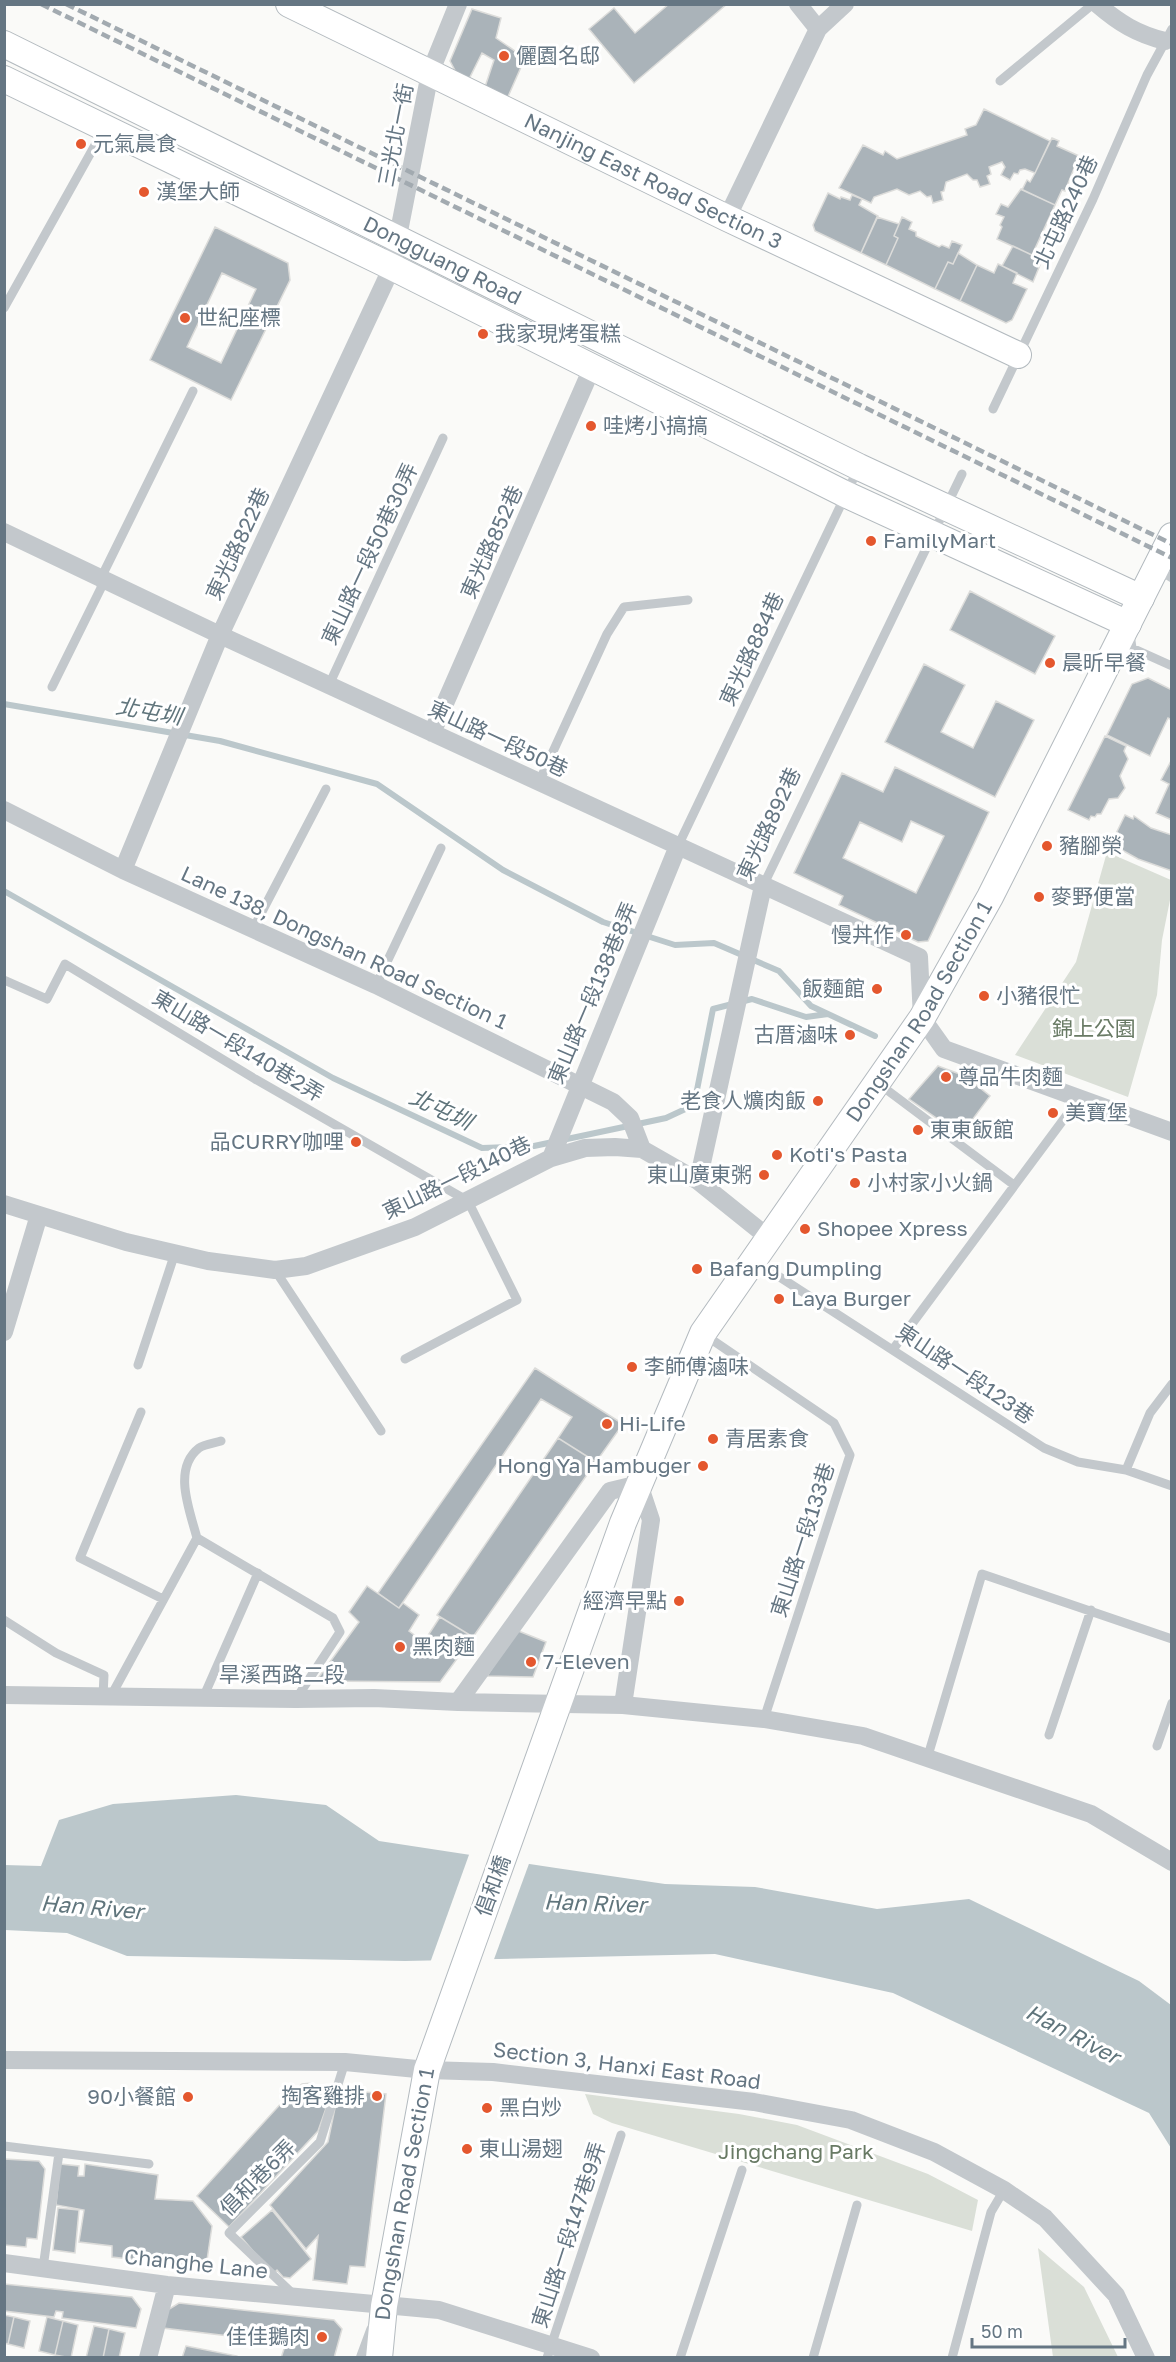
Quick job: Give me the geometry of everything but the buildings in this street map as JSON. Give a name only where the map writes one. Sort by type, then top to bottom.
[{"type":"street","name":"Nanjing East Road Section 3","points":[[289,4],[727,218],[1018,355]]},
{"type":"street","name":"三光北一街","points":[[399,241],[430,73],[458,4]]},
{"type":"street","points":[[798,4],[818,29]]},
{"type":"street","points":[[727,218],[818,29],[845,4]]},
{"type":"street","points":[[1095,4],[1140,35],[1168,35]]},
{"type":"street","name":"Dongguang Road","points":[[4,44],[859,467],[1141,598]]},
{"type":"street","name":"Dongguang Road","points":[[4,79],[392,267],[932,536],[1128,624]]},
{"type":"street","name":"東光路822巷","points":[[123,870],[220,635],[392,267],[399,241]]},
{"type":"street","name":"東光路852巷","points":[[432,733],[592,368]]},
{"type":"street","name":"東山路一段50巷","points":[[4,532],[329,686],[919,957],[922,1018]]},
{"type":"street","name":"Dongshan Road Section 1","points":[[545,1741],[639,1484],[703,1333],[922,1018],[990,897],[1141,598],[1164,573],[1172,536]]},
{"type":"street","name":"Lane 138, Dongshan Road Section 1","points":[[4,810],[123,870],[376,985],[613,1102],[630,1118],[642,1149]]},
{"type":"street","name":"東山路一段138巷8弄","points":[[551,1158],[678,846]]},
{"type":"street","name":"東光路892巷","points":[[698,1181],[763,886]]},
{"type":"street","points":[[922,1018],[944,1049],[1078,1100],[1172,1132]]},
{"type":"street","name":"東山路一段140巷","points":[[4,1204],[126,1242],[275,1270],[306,1266],[415,1227],[551,1158],[585,1148],[642,1149],[698,1181],[769,1238]]},
{"type":"street","points":[[4,1332],[39,1215]]},
{"type":"street","points":[[458,1702],[610,1491],[639,1484],[651,1520],[623,1705]]},
{"type":"street","name":"旱溪西路二段","points":[[4,1695],[374,1698],[560,1703],[623,1705],[764,1719],[863,1736],[1091,1814],[1168,1856]]},
{"type":"street","name":"倡和橋","points":[[441,2032],[545,1741]]},
{"type":"street","name":"Dongshan Road Section 1","points":[[379,2358],[384,2306],[427,2070],[441,2032]]},
{"type":"street","name":"Section 3, Hanxi East Road","points":[[4,2060],[345,2062],[427,2070],[493,2072],[754,2102],[851,2120],[934,2152],[1004,2190],[1045,2218],[1116,2295],[1146,2358]]},
{"type":"street","name":"Changhe Lane","points":[[4,2263],[296,2298],[439,2310],[549,2352],[591,2358]]},
{"type":"street","points":[[148,2358],[167,2284]]},
{"type":"street","points":[[365,2358],[384,2306]]},
{"type":"lane","points":[[1000,81],[1095,4]]},
{"type":"lane","name":"北屯路240巷","points":[[993,408],[1168,35]]},
{"type":"lane","points":[[4,308],[104,127]]},
{"type":"lane","points":[[52,687],[101,588],[101,578],[193,391]]},
{"type":"lane","name":"東山路一段50巷30弄","points":[[329,686],[443,438]]},
{"type":"lane","name":"東光路884巷","points":[[678,846],[859,467]]},
{"type":"lane","name":"東光路892巷","points":[[763,886],[962,474]]},
{"type":"lane","points":[[539,782],[607,634],[624,607],[688,600]]},
{"type":"lane","points":[[1128,624],[1132,648],[1172,666]]},
{"type":"lane","points":[[253,929],[326,789]]},
{"type":"lane","points":[[376,985],[441,848]]},
{"type":"lane","name":"東山路一段140巷2弄","points":[[4,980],[47,999],[65,964],[255,1079],[468,1201]]},
{"type":"lane","points":[[878,1083],[1014,1185]]},
{"type":"lane","points":[[894,1348],[1078,1100]]},
{"type":"lane","points":[[405,1359],[517,1300],[468,1201]]},
{"type":"lane","points":[[138,1365],[176,1253]]},
{"type":"lane","name":"東山路一段123巷","points":[[753,1259],[894,1348],[1044,1448],[1078,1462],[1126,1470],[1172,1486]]},
{"type":"lane","points":[[275,1270],[381,1431]]},
{"type":"lane","name":"東山路一段133巷","points":[[703,1333],[834,1423],[850,1455],[764,1719]]},
{"type":"lane","points":[[1126,1470],[1150,1413],[1172,1384]]},
{"type":"lane","points":[[141,1412],[80,1558],[163,1599]]},
{"type":"lane","points":[[107,1696],[197,1538],[184,1483],[184,1469],[199,1448],[221,1441]]},
{"type":"lane","points":[[197,1538],[333,1618],[340,1632],[296,1699]]},
{"type":"lane","points":[[203,1698],[258,1573]]},
{"type":"lane","points":[[927,1759],[982,1574],[1172,1640]]},
{"type":"lane","points":[[1049,1735],[1091,1610]]},
{"type":"lane","points":[[4,1620],[56,1653],[104,1675],[107,1696]]},
{"type":"lane","points":[[1157,1746],[1172,1703]]},
{"type":"lane","name":"倡和巷6弄","points":[[296,2298],[229,2233],[320,2142],[345,2062]]},
{"type":"lane","name":"東山路一段147巷9弄","points":[[549,2352],[621,2134]]},
{"type":"lane","points":[[4,2146],[149,2164]]},
{"type":"lane","points":[[44,2268],[59,2153]]},
{"type":"lane","points":[[680,2358],[742,2170]]},
{"type":"lane","points":[[952,2358],[991,2212],[1004,2190]]},
{"type":"lane","points":[[813,2358],[857,2205]]},
{"type":"green space","name":"錦上公園","points":[[1107,852],[1171,880],[1171,895],[1162,940],[1157,995],[1128,1097],[1015,1055],[1076,962]]},
{"type":"green space","name":"Jingchang Park","points":[[585,2094],[739,2114],[797,2125],[928,2174],[978,2200],[972,2231],[612,2123],[593,2114]]},
{"type":"green space","points":[[1038,2248],[1084,2287],[1118,2357],[1053,2357]]},
{"type":"water","name":"Han River","points":[[236,1795],[326,1805],[379,1841],[665,1884],[755,1887],[877,1909],[969,1899],[1139,1981],[1171,2005],[1171,2148],[1149,2113],[893,1993],[715,1954],[405,1961],[127,1956],[67,1933],[5,1930],[4,1865],[41,1866],[59,1820],[113,1804]]},
{"type":"pier","points":[[470,1852],[530,1861],[493,1962],[430,1963]]},
{"type":"waterway","name":"北屯圳","points":[[4,704],[220,741],[377,784],[503,870],[603,922],[675,945],[714,943],[779,971],[811,1006],[875,1036]]},
{"type":"waterway","name":"北屯圳","points":[[4,891],[333,1078],[482,1148],[534,1146],[666,1118],[694,1105],[713,1009],[752,999],[806,1017],[828,1014]]},
{"type":"railway","points":[[41,4],[1172,558]]},
{"type":"railway","points":[[66,4],[1172,544]]},
{"type":"place","name":"儷園名邸","points":[[504,56]]},
{"type":"place","name":"元氣晨食","points":[[81,144]]},
{"type":"place","name":"漢堡大師","points":[[144,192]]},
{"type":"place","name":"世紀座標","points":[[185,318]]},
{"type":"place","name":"我家現烤蛋糕","points":[[483,334]]},
{"type":"place","name":"哇烤小搞搞","points":[[591,426]]},
{"type":"place","name":"FamilyMart","points":[[871,541]]},
{"type":"place","name":"晨昕早餐","points":[[1050,663]]},
{"type":"place","name":"豬腳榮","points":[[1047,846]]},
{"type":"place","name":"麥野便當","points":[[1039,897]]},
{"type":"place","name":"慢丼作","points":[[906,935]]},
{"type":"place","name":"飯麵館","points":[[877,989]]},
{"type":"place","name":"小豬很忙","points":[[984,996]]},
{"type":"place","name":"古厝滷味","points":[[850,1035]]},
{"type":"place","name":"尊品牛肉麵","points":[[946,1077]]},
{"type":"place","name":"老食人爌肉飯","points":[[818,1101]]},
{"type":"place","name":"美寶堡","points":[[1053,1113]]},
{"type":"place","name":"東東飯館","points":[[918,1130]]},
{"type":"place","name":"品CURRY咖哩","points":[[356,1142]]},
{"type":"place","name":"Koti's Pasta","points":[[777,1155]]},
{"type":"place","name":"東山廣東粥","points":[[764,1175]]},
{"type":"place","name":"小村家小火鍋","points":[[855,1183]]},
{"type":"place","name":"Shopee Xpress","points":[[805,1229]]},
{"type":"place","name":"Bafang Dumpling","points":[[697,1269]]},
{"type":"place","name":"Laya Burger","points":[[779,1299]]},
{"type":"place","name":"李師傅滷味","points":[[632,1367]]},
{"type":"place","name":"Hi-Life","points":[[607,1424]]},
{"type":"place","name":"青居素食","points":[[713,1439]]},
{"type":"place","name":"Hong Ya Hambuger","points":[[703,1466]]},
{"type":"place","name":"經濟早點","points":[[679,1601]]},
{"type":"place","name":"黑肉麵","points":[[400,1647]]},
{"type":"place","name":"7-Eleven","points":[[531,1662]]},
{"type":"place","name":"掏客雞排","points":[[377,2096]]},
{"type":"place","name":"90小餐館","points":[[188,2097]]},
{"type":"place","name":"黑白炒","points":[[487,2108]]},
{"type":"place","name":"東山湯翅","points":[[467,2149]]},
{"type":"place","name":"佳佳鵝肉","points":[[322,2337]]}]
